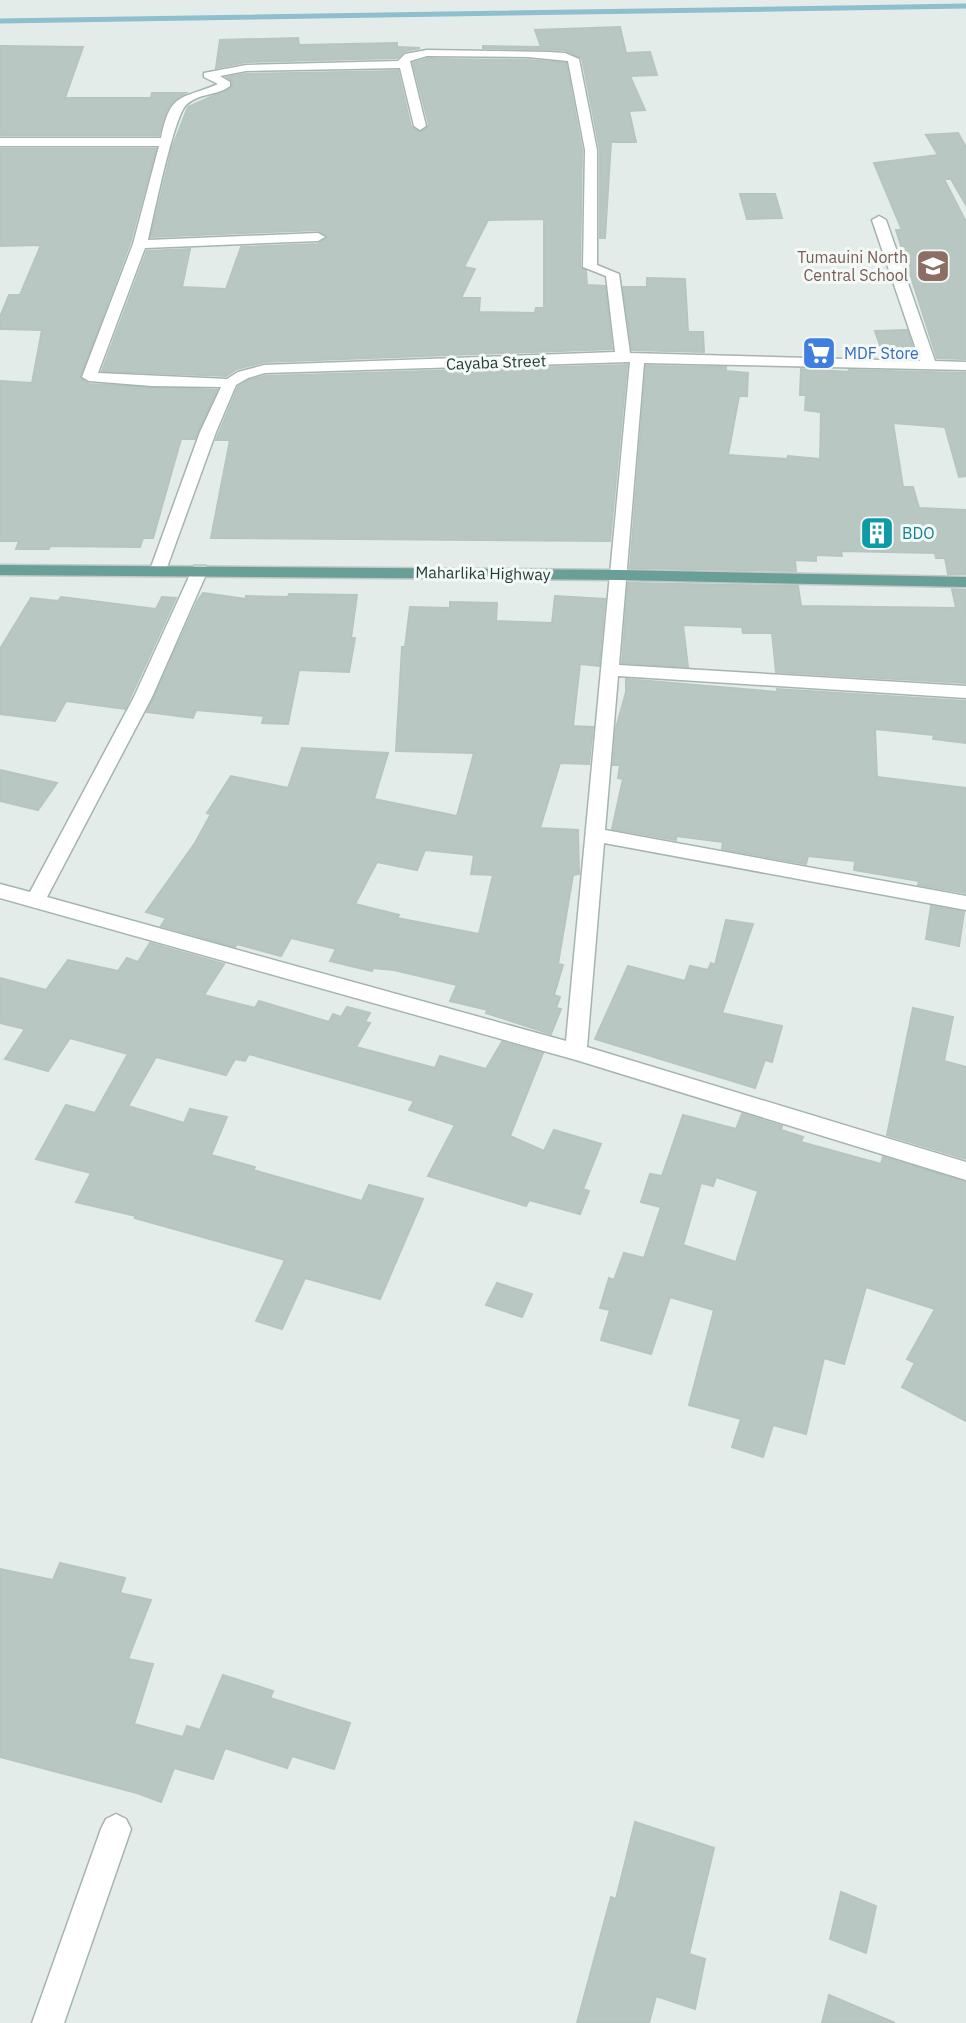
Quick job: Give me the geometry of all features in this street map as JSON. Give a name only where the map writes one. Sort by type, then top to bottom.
[{"type":"main road","name":"Maharlika Highway","points":[[0,570],[620,575],[966,582]]},
{"type":"street","points":[[420,126],[404,60],[409,56],[427,53],[562,56],[573,59],[591,150],[590,267],[612,274],[630,357],[620,575],[608,670],[576,1052]]},
{"type":"street","points":[[158,570],[208,432],[230,383],[152,382],[89,377],[140,244],[171,117],[177,106],[193,93],[221,88],[226,84],[208,75],[246,68],[405,64]]},
{"type":"street","points":[[0,142],[166,142]]},
{"type":"street","points":[[878,220],[929,365]]},
{"type":"street","points":[[140,244],[318,237]]},
{"type":"street","name":"Cayaba Street","points":[[230,383],[243,375],[264,369],[630,357],[966,366]]},
{"type":"street","points":[[35,901],[117,753],[200,570]]},
{"type":"street","points":[[608,670],[966,692]]},
{"type":"street","points":[[594,835],[966,903]]},
{"type":"street","points":[[0,891],[576,1052],[966,1171]]},
{"type":"street","points":[[48,2023],[116,1829]]},
{"type":"building","points":[[620,27],[626,53],[650,52],[657,75],[630,76],[645,110],[629,111],[636,142],[611,142],[605,238],[600,238],[600,150],[582,58],[565,50],[483,46],[541,47],[535,30]]},
{"type":"building","points":[[298,38],[299,45],[397,43],[397,47],[420,48],[405,51],[397,58],[246,62],[216,68],[220,40]]},
{"type":"building","points":[[0,46],[83,47],[65,98],[151,98],[152,93],[186,93],[172,103],[159,135],[0,135]]},
{"type":"building","points":[[427,59],[566,63],[582,150],[580,267],[586,271],[587,285],[605,286],[612,349],[264,362],[237,369],[226,376],[102,371],[147,251],[190,249],[182,287],[226,289],[241,247],[318,244],[327,238],[318,230],[151,237],[172,148],[188,107],[231,88],[233,82],[227,77],[246,74],[398,71],[411,127],[421,132],[429,125],[413,63]],"holes":[[[544,219],[544,308],[536,308],[535,313],[479,312],[480,298],[461,298],[475,269],[464,267],[488,220]]]},
{"type":"building","name":"Tumauini North Central School","points":[[958,133],[966,147],[966,205],[951,179],[944,179],[966,222],[966,359],[937,358],[896,230],[902,230],[874,163],[938,155],[926,135]]},
{"type":"building","points":[[0,149],[156,149],[130,243],[80,378],[89,384],[217,390],[195,439],[181,439],[153,538],[143,538],[140,547],[50,546],[49,549],[16,549],[19,541],[0,541],[0,381],[32,383],[42,330],[0,329],[0,317],[9,295],[20,295],[41,245],[0,246]]},
{"type":"building","points":[[740,194],[775,194],[782,218],[747,219]]},
{"type":"building","points":[[647,278],[685,279],[688,332],[703,332],[704,352],[632,350],[623,287],[647,287]]},
{"type":"building","points":[[907,330],[916,358],[884,357],[875,331]]},
{"type":"building","points":[[627,365],[610,541],[211,538],[230,440],[216,440],[238,387],[249,380],[265,376]]},
{"type":"building","points":[[646,366],[726,367],[726,371],[748,373],[747,396],[739,396],[728,455],[787,459],[788,456],[820,459],[821,412],[805,410],[806,395],[800,395],[801,369],[966,373],[966,476],[959,477],[945,427],[893,423],[903,487],[913,487],[919,508],[966,510],[966,574],[948,574],[945,558],[936,558],[935,553],[841,551],[842,556],[816,555],[816,561],[795,560],[796,571],[630,568]]},
{"type":"building","points":[[628,583],[798,586],[801,606],[956,608],[952,589],[966,590],[966,607],[960,608],[966,608],[966,683],[776,672],[772,633],[743,633],[742,627],[683,625],[688,667],[622,663]]},
{"type":"building","points":[[203,593],[246,599],[246,596],[288,597],[289,594],[357,595],[351,638],[355,638],[349,672],[299,670],[288,724],[262,723],[264,716],[196,710],[193,718],[147,712]]},
{"type":"building","points":[[555,596],[605,599],[599,666],[580,664],[573,726],[593,727],[589,764],[560,763],[540,828],[578,830],[579,874],[573,875],[558,964],[563,965],[554,995],[560,997],[556,1008],[561,1009],[551,1034],[486,1013],[488,1010],[450,1001],[457,985],[394,970],[373,968],[372,971],[330,961],[336,949],[291,938],[281,956],[237,944],[235,947],[161,926],[166,918],[146,912],[195,843],[211,814],[207,813],[231,776],[288,788],[302,748],[388,753],[374,799],[457,816],[474,753],[396,751],[402,647],[405,647],[410,607],[450,608],[450,602],[497,603],[496,621],[552,623]],"holes":[[[425,850],[474,855],[471,874],[493,875],[479,934],[397,918],[399,915],[355,904],[377,862],[417,870]]]},
{"type":"building","points":[[61,597],[156,609],[162,597],[176,598],[125,709],[66,701],[55,721],[0,714],[0,649],[31,598],[58,601]]},
{"type":"building","points":[[626,679],[778,692],[777,689],[966,701],[966,743],[933,739],[934,735],[875,729],[877,777],[966,788],[966,893],[918,885],[919,881],[854,870],[855,861],[808,856],[806,864],[722,849],[723,842],[676,836],[676,840],[612,829],[623,779],[618,778],[620,765],[613,765],[616,728],[626,692]]},
{"type":"building","points":[[0,770],[57,783],[38,810],[0,801]]},
{"type":"building","points":[[931,906],[964,912],[959,946],[926,939]]},
{"type":"building","points":[[726,920],[753,924],[722,1013],[782,1026],[772,1062],[765,1060],[755,1088],[595,1039],[628,966],[685,981],[690,966],[708,970],[711,963],[715,965]]},
{"type":"building","points":[[150,943],[224,964],[204,995],[255,1008],[259,1001],[329,1022],[333,1014],[341,1017],[347,1007],[370,1013],[365,1022],[370,1023],[356,1047],[435,1068],[440,1056],[486,1069],[502,1042],[543,1053],[510,1136],[544,1151],[554,1130],[601,1144],[583,1189],[589,1191],[580,1214],[529,1200],[526,1206],[428,1176],[455,1125],[409,1110],[414,1101],[249,1054],[245,1061],[235,1059],[226,1075],[156,1057],[128,1106],[184,1123],[190,1109],[227,1117],[211,1155],[255,1167],[253,1170],[362,1201],[369,1185],[423,1199],[380,1299],[305,1278],[282,1329],[256,1321],[285,1260],[135,1218],[136,1216],[76,1202],[91,1173],[36,1159],[66,1105],[95,1113],[128,1054],[70,1038],[48,1071],[5,1059],[25,1029],[0,1023],[0,978],[46,990],[68,960],[118,971],[127,958],[138,962]]},
{"type":"building","points":[[913,1008],[953,1017],[944,1061],[966,1067],[966,1159],[887,1135]]},
{"type":"building","points":[[742,1114],[782,1126],[781,1130],[803,1137],[801,1142],[881,1164],[883,1157],[966,1182],[966,1421],[902,1387],[915,1363],[907,1359],[935,1309],[866,1287],[844,1364],[824,1358],[806,1434],[773,1425],[763,1457],[732,1447],[741,1419],[689,1405],[714,1310],[670,1297],[651,1354],[601,1340],[610,1310],[600,1308],[609,1278],[614,1280],[624,1253],[644,1258],[661,1207],[641,1202],[650,1174],[662,1176],[683,1115],[736,1129]],"holes":[[[716,1177],[758,1191],[736,1262],[683,1245],[701,1183],[713,1186]]]},
{"type":"building","points":[[497,1283],[532,1294],[522,1317],[486,1305]]},
{"type":"building","points":[[60,1563],[125,1578],[120,1593],[151,1600],[128,1659],[153,1664],[134,1724],[183,1737],[187,1726],[200,1730],[223,1675],[273,1691],[270,1698],[350,1723],[334,1769],[292,1756],[287,1768],[225,1748],[213,1779],[174,1768],[161,1802],[137,1793],[0,1757],[0,1569],[53,1580]]},
{"type":"building","points":[[635,1822],[714,1848],[689,1954],[705,1959],[695,2009],[656,1996],[649,2023],[577,2023],[611,1897],[616,1899]]},
{"type":"building","points":[[841,1892],[876,1906],[866,1953],[830,1939]]},
{"type":"building","points":[[829,1995],[895,2023],[822,2023]]},
{"type":"waterway","points":[[0,21],[966,6]]},
{"type":"place","name":"Tumauini North Central School","points":[[933,266]]},
{"type":"place","name":"MDF Store","points":[[819,353]]},
{"type":"place","name":"BDO","points":[[877,533]]}]
